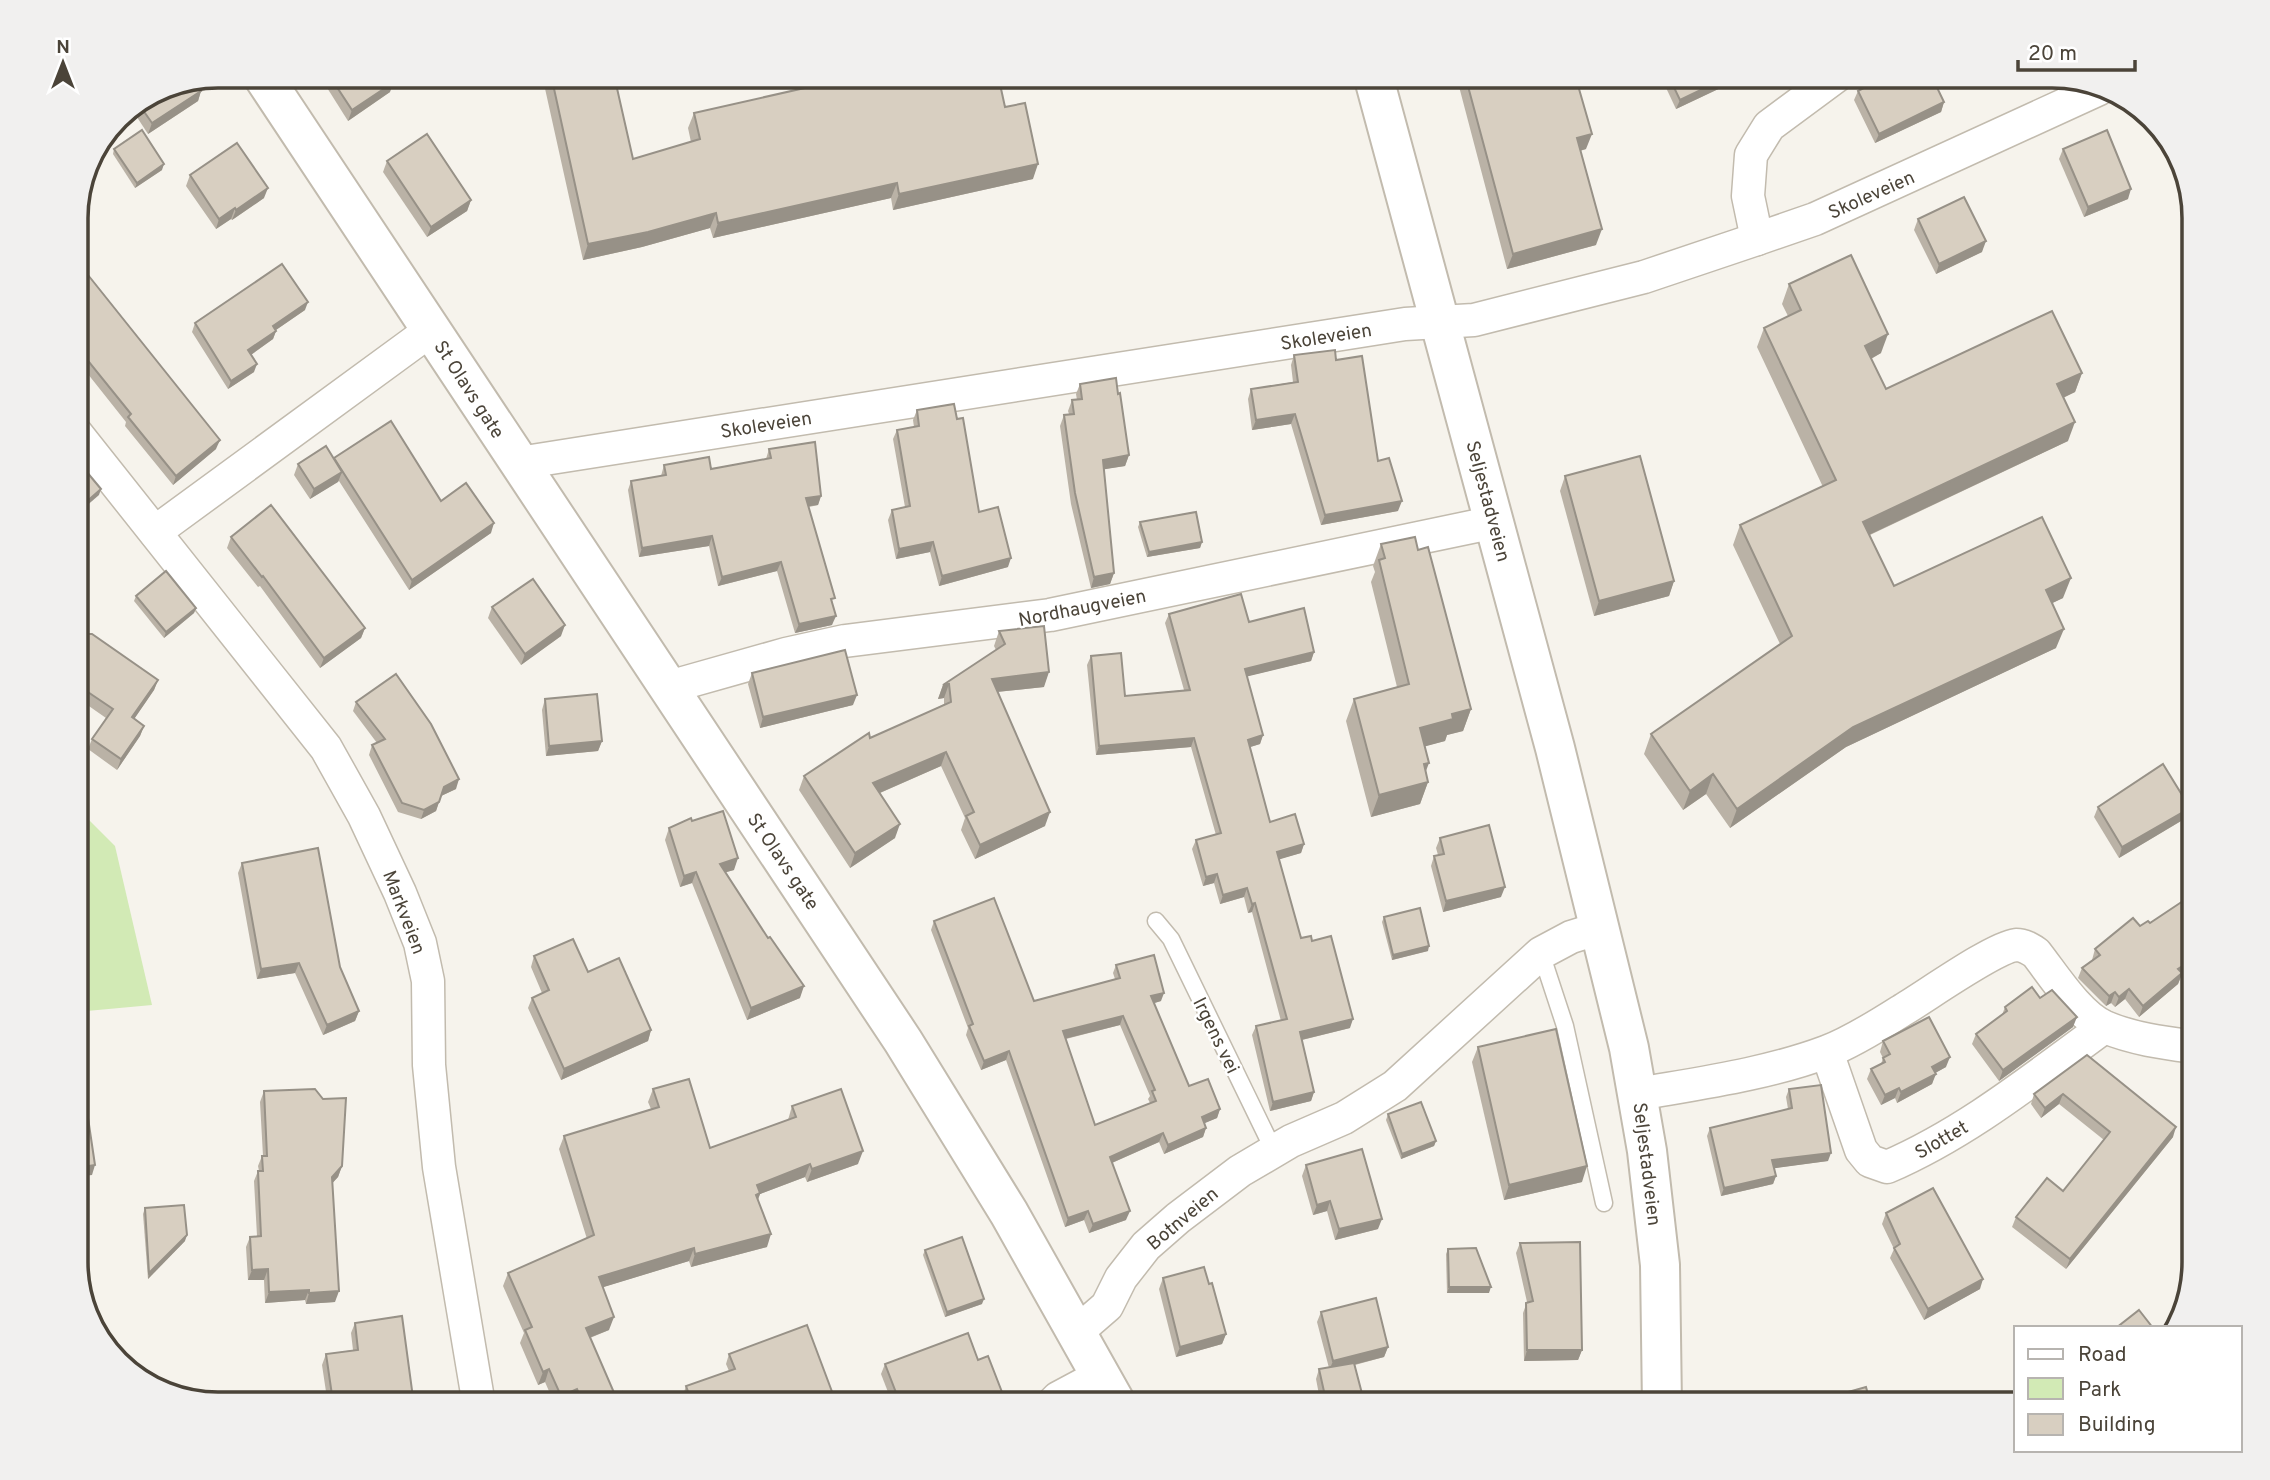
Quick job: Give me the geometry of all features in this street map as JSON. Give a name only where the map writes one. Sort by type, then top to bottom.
[{"type":"street","name":"St Olavs gate","points":[[271,88],[903,1041],[995,1190],[1109,1390]]},
{"type":"street","name":"Seljestadveien","points":[[1376,88],[1495,522],[1600,928],[1639,1094],[1660,1265],[1662,1392]]},
{"type":"street","points":[[1757,239],[1748,196],[1751,155],[1769,127],[1821,88]]},
{"type":"street","name":"Skoleveien","points":[[519,463],[1364,330],[1439,321],[1474,320],[1644,277],[1815,219],[2090,93]]},
{"type":"street","name":"St Olavs gate","points":[[155,532],[431,330]]},
{"type":"street","name":"Markveien","points":[[88,448],[326,748],[364,816],[420,943],[428,981],[429,1066],[439,1167],[478,1392]]},
{"type":"street","name":"Nordhaugveien","points":[[668,687],[786,654],[845,641],[1050,615],[1495,522]]},
{"type":"street","points":[[1274,1151],[1343,1118],[1395,1086],[1541,953],[1571,937],[1600,928]]},
{"type":"street","points":[[1639,1094],[1759,1071],[1828,1052],[1899,1013],[2004,949],[2017,945],[2036,953],[2085,1013],[2104,1027],[2140,1038],[2182,1045]]},
{"type":"street","name":"Slottet","points":[[1828,1052],[1861,1150],[1870,1161],[1887,1167],[1916,1155],[1995,1107],[2104,1027]]},
{"type":"street","name":"Botnveien","points":[[1077,1332],[1107,1306],[1121,1278],[1146,1246],[1240,1171],[1274,1151]]},
{"type":"lane","name":"Irgens vei","points":[[1156,921],[1171,939],[1274,1151]]},
{"type":"lane","points":[[1541,953],[1565,1026],[1604,1203]]},
{"type":"green space","points":[[88,819],[115,846],[152,1005],[88,1011]]},
{"type":"building","points":[[338,88],[385,88],[352,110]]},
{"type":"building","points":[[554,88],[617,88],[633,159],[700,139],[694,113],[805,88],[1001,88],[1005,107],[1025,103],[1038,164],[899,194],[897,183],[718,223],[716,213],[648,232],[588,244]]},
{"type":"building","points":[[1468,88],[1579,88],[1592,134],[1577,138],[1602,229],[1513,254]]},
{"type":"building","points":[[1674,88],[1705,88],[1680,100]]},
{"type":"building","points":[[1864,88],[1937,88],[1944,102],[1879,134],[1858,91]]},
{"type":"building","points":[[200,89],[201,91],[152,123],[143,110],[145,109],[176,94]]},
{"type":"building","points":[[142,130],[164,164],[137,183],[114,149]]},
{"type":"building","points":[[2107,130],[2131,189],[2088,207],[2063,149]]},
{"type":"building","points":[[427,134],[471,200],[431,227],[387,161]]},
{"type":"building","points":[[237,143],[268,188],[219,219],[190,175]]},
{"type":"building","points":[[1964,197],[1986,241],[1939,264],[1918,219]]},
{"type":"building","points":[[1851,255],[1888,334],[1865,346],[1886,389],[2052,311],[2082,373],[2057,384],[2075,422],[1863,522],[1894,586],[2042,517],[2071,578],[2046,590],[2064,629],[1853,727],[1737,809],[1713,774],[1690,791],[1651,734],[1792,636],[1740,525],[1836,480],[1764,328],[1801,310],[1789,284]]},
{"type":"building","points":[[282,264],[308,302],[273,326],[276,331],[248,350],[257,364],[231,381],[195,323]]},
{"type":"building","points":[[88,275],[220,440],[176,476],[128,417],[131,414],[88,361]]},
{"type":"building","points":[[1335,350],[1336,360],[1362,356],[1378,461],[1389,458],[1402,501],[1325,515],[1295,414],[1256,420],[1251,389],[1298,382],[1294,355]]},
{"type":"building","points":[[1116,378],[1129,455],[1103,460],[1114,573],[1094,577],[1075,493],[1064,415],[1074,414],[1072,400],[1082,399],[1080,384]]},
{"type":"building","points":[[954,404],[957,419],[963,418],[979,512],[998,507],[1011,558],[942,576],[933,542],[899,549],[892,510],[910,506],[897,430],[919,426],[917,410]]},
{"type":"building","points":[[391,421],[441,501],[466,483],[494,523],[412,580],[334,458]]},
{"type":"building","points":[[815,442],[821,496],[806,498],[835,598],[831,599],[836,616],[799,624],[781,562],[722,577],[712,536],[642,548],[631,481],[666,475],[664,465],[709,457],[711,469],[771,458],[769,449]]},
{"type":"building","points":[[326,446],[342,472],[314,489],[298,464]]},
{"type":"building","points":[[1640,456],[1674,581],[1599,601],[1565,476]]},
{"type":"building","points":[[88,473],[101,489],[88,500]]},
{"type":"building","points":[[271,505],[365,628],[324,658],[231,537]]},
{"type":"building","points":[[1196,512],[1202,542],[1149,552],[1140,522]]},
{"type":"building","points":[[1415,537],[1418,550],[1428,547],[1471,709],[1452,714],[1453,719],[1420,728],[1429,763],[1424,764],[1428,782],[1379,795],[1354,699],[1409,684],[1379,560],[1385,558],[1381,544]]},
{"type":"building","points":[[166,571],[196,608],[166,632],[136,596]]},
{"type":"building","points":[[533,579],[565,625],[525,654],[492,607]]},
{"type":"building","points":[[1241,594],[1249,622],[1304,608],[1314,652],[1245,669],[1263,735],[1248,740],[1270,822],[1295,814],[1304,844],[1277,852],[1301,938],[1311,936],[1312,941],[1331,936],[1353,1019],[1300,1032],[1314,1092],[1273,1102],[1256,1026],[1287,1019],[1255,903],[1252,904],[1247,888],[1223,895],[1217,874],[1206,877],[1196,840],[1221,833],[1194,738],[1099,746],[1091,656],[1121,653],[1125,696],[1190,690],[1169,614]]},
{"type":"building","points":[[1044,626],[1049,672],[992,679],[1050,812],[980,845],[966,816],[974,812],[946,752],[873,783],[900,824],[855,853],[804,776],[869,733],[870,738],[951,702],[949,684],[943,685],[1005,644],[999,631]]},
{"type":"building","points":[[88,634],[92,634],[158,680],[132,717],[144,726],[121,759],[92,739],[113,709],[88,692]]},
{"type":"building","points":[[845,650],[857,695],[763,717],[752,673]]},
{"type":"building","points":[[396,674],[431,724],[459,779],[444,787],[439,802],[424,810],[402,803],[372,745],[385,739],[356,702]]},
{"type":"building","points":[[597,694],[602,741],[549,746],[545,699]]},
{"type":"building","points":[[2163,764],[2182,795],[2182,813],[2122,847],[2098,807]]},
{"type":"building","points":[[723,811],[738,858],[720,864],[768,938],[770,937],[804,986],[751,1008],[696,872],[684,876],[669,828],[691,818],[692,821]]},
{"type":"building","points":[[1489,825],[1505,887],[1446,901],[1434,856],[1444,854],[1440,838]]},
{"type":"building","points":[[318,848],[340,967],[359,1011],[327,1025],[299,963],[261,969],[242,863]]},
{"type":"building","points":[[994,898],[1034,1001],[1120,978],[1116,965],[1154,955],[1164,993],[1151,996],[1189,1086],[1208,1079],[1220,1109],[1202,1117],[1206,1128],[1168,1145],[1163,1133],[1110,1157],[1130,1211],[1093,1224],[1088,1211],[1068,1218],[1009,1051],[984,1061],[969,1026],[973,1024],[934,921]],"holes":[[[1123,1016],[1155,1090],[1152,1091],[1156,1101],[1095,1125],[1063,1031]]]},
{"type":"building","points":[[2182,902],[2182,966],[2178,969],[2182,973],[2143,1006],[2129,989],[2119,997],[2115,992],[2109,996],[2082,968],[2100,955],[2095,949],[2133,918],[2140,926],[2148,921],[2150,923]]},
{"type":"building","points":[[1420,908],[1429,946],[1393,955],[1384,917]]},
{"type":"building","points":[[573,939],[588,972],[619,958],[651,1030],[564,1069],[532,998],[549,990],[534,956]]},
{"type":"building","points":[[2032,987],[2040,998],[2052,990],[2077,1017],[2003,1070],[1976,1034],[2007,1011],[2005,1007]]},
{"type":"building","points":[[1929,1017],[1950,1057],[1932,1067],[1936,1074],[1901,1092],[1899,1088],[1885,1095],[1871,1069],[1885,1062],[1883,1058],[1890,1054],[1883,1041]]},
{"type":"building","points":[[1556,1029],[1587,1166],[1509,1185],[1478,1047]]},
{"type":"building","points":[[2087,1055],[2176,1127],[2070,1259],[2016,1217],[2047,1178],[2063,1191],[2110,1132],[2063,1094],[2045,1108],[2034,1094]]},
{"type":"building","points":[[689,1079],[710,1148],[796,1117],[792,1106],[841,1089],[863,1151],[812,1169],[810,1164],[757,1185],[760,1193],[756,1195],[771,1234],[695,1254],[694,1248],[599,1277],[614,1317],[586,1328],[614,1392],[578,1392],[577,1389],[559,1392],[549,1369],[543,1372],[525,1330],[532,1327],[508,1273],[594,1235],[564,1136],[659,1107],[653,1089]]},
{"type":"building","points":[[1821,1085],[1831,1153],[1772,1160],[1776,1176],[1724,1188],[1710,1128],[1792,1108],[1789,1089]]},
{"type":"building","points":[[315,1089],[323,1099],[346,1098],[342,1166],[332,1177],[339,1291],[269,1292],[268,1269],[252,1270],[250,1237],[261,1236],[258,1171],[263,1171],[262,1156],[267,1156],[264,1091]]},
{"type":"building","points":[[1421,1102],[1436,1141],[1402,1154],[1388,1114]]},
{"type":"building","points":[[88,1118],[95,1165],[88,1166]]},
{"type":"building","points":[[1362,1149],[1382,1219],[1339,1229],[1330,1201],[1317,1205],[1306,1165]]},
{"type":"building","points":[[1933,1188],[1983,1279],[1928,1309],[1894,1248],[1900,1244],[1886,1213]]},
{"type":"building","points":[[184,1205],[187,1235],[149,1273],[145,1208]]},
{"type":"building","points":[[962,1237],[984,1299],[947,1312],[925,1250]]},
{"type":"building","points":[[1580,1242],[1582,1350],[1527,1350],[1526,1303],[1533,1301],[1520,1243]]},
{"type":"building","points":[[1476,1248],[1491,1287],[1449,1287],[1448,1249]]},
{"type":"building","points":[[1204,1267],[1209,1284],[1212,1283],[1226,1334],[1180,1347],[1163,1278]]},
{"type":"building","points":[[1376,1298],[1388,1347],[1333,1361],[1321,1312]]},
{"type":"building","points":[[2139,1310],[2151,1326],[2119,1326]]},
{"type":"building","points":[[402,1316],[412,1392],[332,1392],[326,1354],[358,1350],[355,1323]]},
{"type":"building","points":[[807,1325],[832,1392],[688,1392],[686,1386],[735,1369],[729,1354]]},
{"type":"building","points":[[968,1333],[978,1360],[988,1356],[1002,1392],[896,1392],[885,1364]]},
{"type":"building","points":[[1354,1363],[1362,1392],[1324,1392],[1319,1369]]},
{"type":"building","points":[[1866,1387],[1867,1392],[1848,1392]]}]
